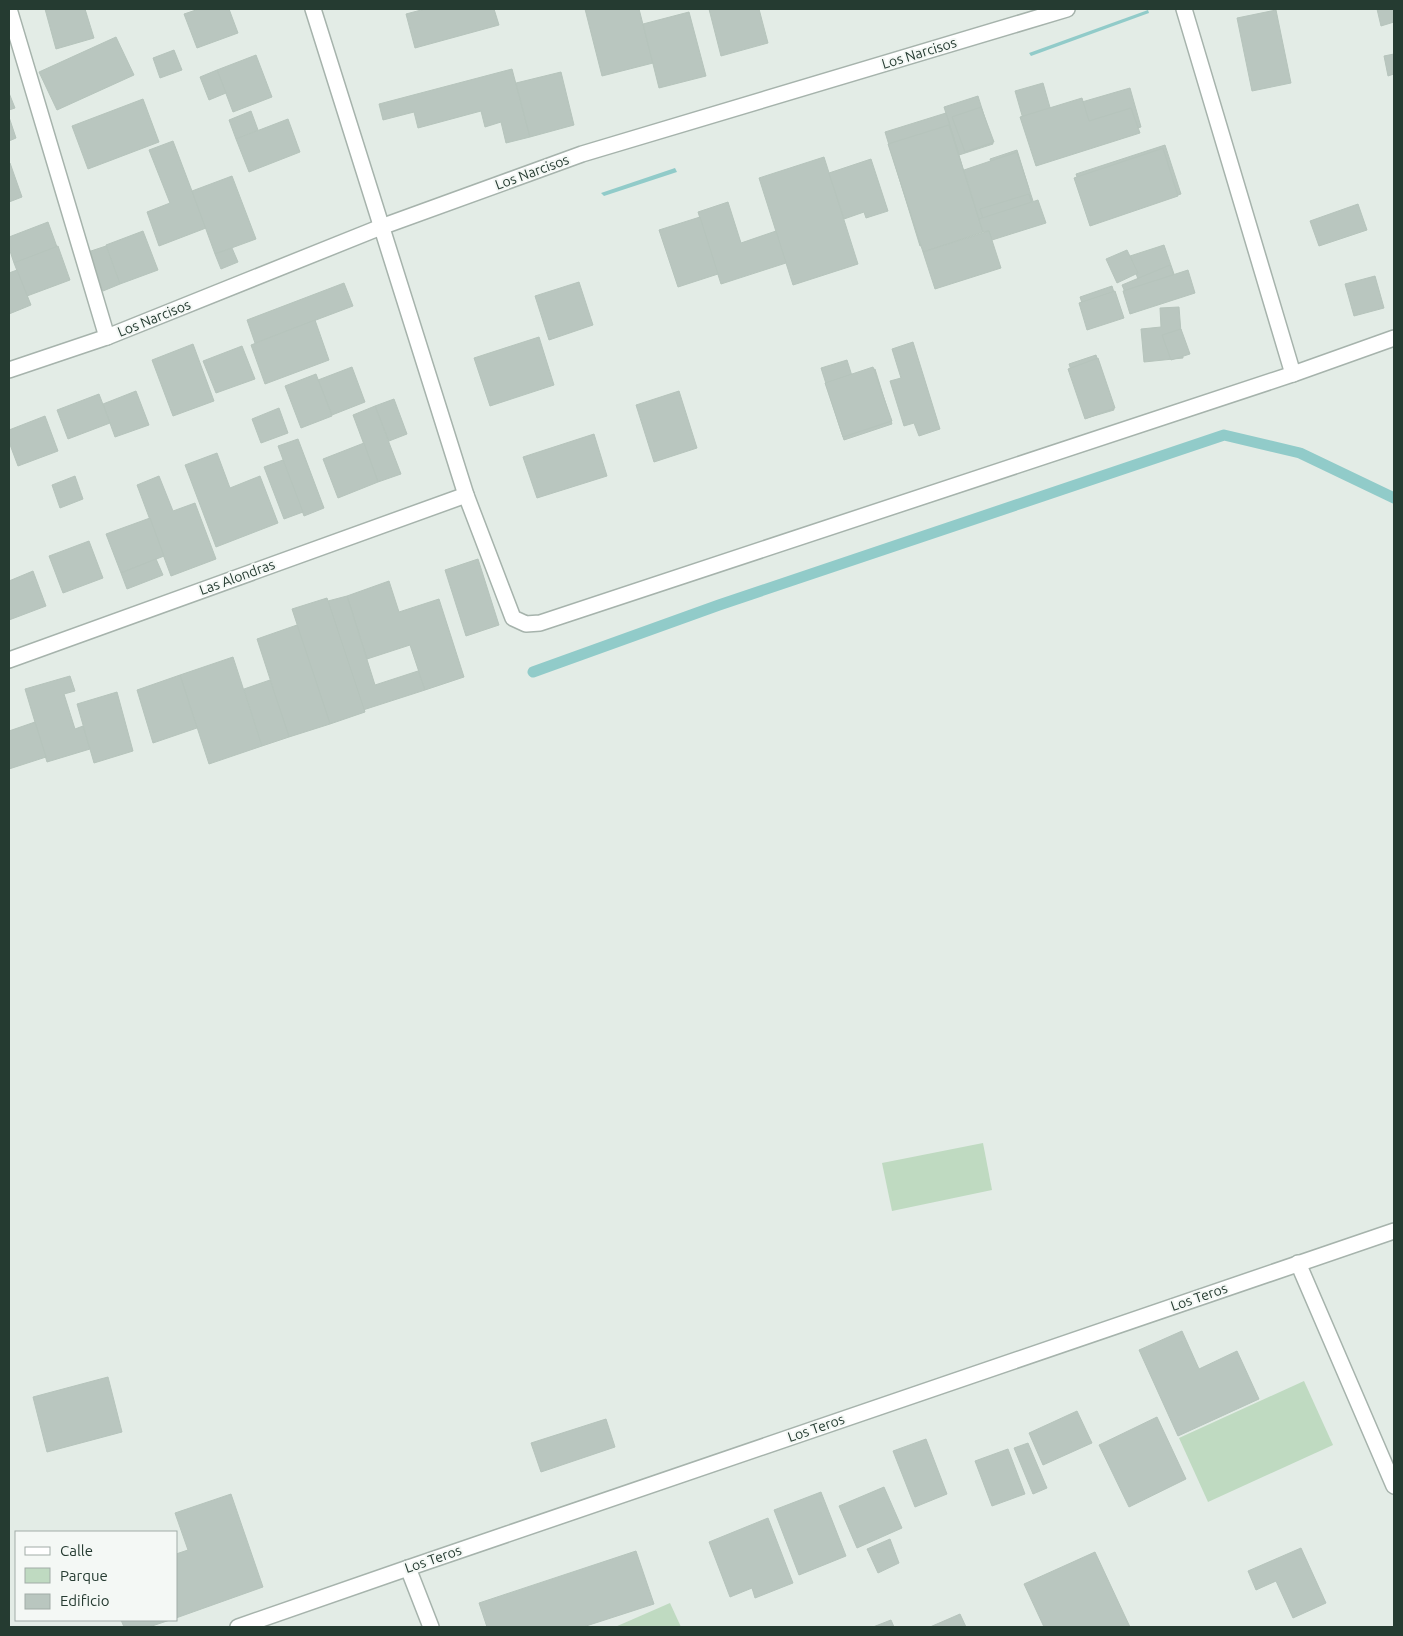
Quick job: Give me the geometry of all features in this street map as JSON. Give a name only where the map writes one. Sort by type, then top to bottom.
[{"type":"street","points":[[9,9],[107,337]]},
{"type":"street","points":[[314,9],[466,495],[514,618],[526,624],[540,623],[1293,374],[1394,338]]},
{"type":"street","name":"Los Narcisos","points":[[9,370],[107,337],[381,227],[582,154],[1067,9]]},
{"type":"street","points":[[1184,9],[1293,374]]},
{"type":"street","name":"Las Alondras","points":[[9,660],[466,495]]},
{"type":"street","name":"Los Teros","points":[[238,1627],[1298,1263],[1394,1232]]},
{"type":"street","points":[[1298,1263],[1394,1486]]},
{"type":"street","points":[[408,1568],[431,1627]]},
{"type":"green space","points":[[983,1143],[992,1190],[892,1211],[882,1163]]},
{"type":"green space","points":[[1304,1381],[1333,1445],[1208,1502],[1179,1438]]},
{"type":"green space","points":[[670,1603],[681,1627],[615,1627]]},
{"type":"water","points":[[1148,10],[1149,13],[1031,56],[1029,53]]},
{"type":"water","points":[[675,168],[677,172],[604,196],[601,193]]},
{"type":"building","points":[[45,9],[85,9],[94,38],[56,49]]},
{"type":"building","points":[[199,9],[229,9],[238,33],[197,48],[184,14]]},
{"type":"building","points":[[425,9],[494,9],[499,25],[415,48],[406,14]]},
{"type":"building","points":[[585,9],[639,9],[653,63],[602,76]]},
{"type":"building","points":[[709,9],[759,9],[768,43],[721,56]]},
{"type":"building","points":[[1377,9],[1394,9],[1394,22],[1381,26]]},
{"type":"building","points":[[1276,10],[1291,83],[1252,91],[1237,18]]},
{"type":"building","points":[[689,12],[706,76],[659,88],[643,24]]},
{"type":"building","points":[[116,37],[134,75],[57,110],[39,72]]},
{"type":"building","points":[[174,50],[182,70],[160,78],[153,58]]},
{"type":"building","points":[[1394,54],[1394,74],[1388,76],[1384,56]]},
{"type":"building","points":[[256,55],[272,97],[233,112],[217,70]]},
{"type":"building","points":[[512,69],[530,137],[506,143],[501,122],[485,127],[481,111],[418,128],[414,112],[383,120],[379,104]]},
{"type":"building","points":[[217,70],[226,93],[209,100],[200,77]]},
{"type":"building","points":[[561,72],[574,125],[530,137],[516,83]]},
{"type":"building","points":[[1043,83],[1051,111],[1130,88],[1141,127],[1034,157],[1015,91]]},
{"type":"building","points":[[9,93],[15,108],[9,110]]},
{"type":"building","points":[[978,96],[993,144],[959,155],[944,107]]},
{"type":"building","points":[[1082,98],[1089,121],[1131,108],[1140,133],[1036,166],[1020,117]]},
{"type":"building","points":[[143,99],[159,142],[88,169],[72,126]]},
{"type":"building","points":[[981,107],[994,142],[965,152],[952,117]]},
{"type":"building","points":[[251,111],[258,130],[236,139],[229,120]]},
{"type":"building","points":[[946,113],[981,227],[920,246],[885,132]]},
{"type":"building","points":[[9,117],[16,138],[9,141]]},
{"type":"building","points":[[288,119],[300,152],[249,172],[236,139]]},
{"type":"building","points":[[949,125],[983,232],[923,252],[888,144]]},
{"type":"building","points":[[173,141],[206,228],[159,246],[147,212],[170,203],[149,150]]},
{"type":"building","points":[[1165,145],[1181,194],[1092,223],[1076,174]]},
{"type":"building","points":[[1163,148],[1178,196],[1090,226],[1074,178]]},
{"type":"building","points":[[1017,150],[1029,189],[1002,198],[990,159]]},
{"type":"building","points":[[1017,152],[1033,201],[979,219],[964,170]]},
{"type":"building","points":[[824,157],[858,264],[793,285],[759,178]]},
{"type":"building","points":[[871,159],[888,211],[866,218],[864,212],[844,219],[829,173]]},
{"type":"building","points":[[9,164],[22,197],[9,202]]},
{"type":"building","points":[[232,176],[256,239],[215,254],[192,191]]},
{"type":"building","points":[[1029,194],[1038,222],[989,237],[980,209]]},
{"type":"building","points":[[1038,200],[1046,223],[992,240],[989,231],[983,232],[979,219]]},
{"type":"building","points":[[728,202],[741,243],[776,231],[786,263],[721,284],[698,212]]},
{"type":"building","points":[[1358,204],[1367,230],[1319,246],[1310,221]]},
{"type":"building","points":[[700,217],[718,274],[678,287],[659,230]]},
{"type":"building","points":[[48,222],[57,247],[14,263],[9,248],[9,237]]},
{"type":"building","points":[[143,231],[158,270],[120,284],[106,245]]},
{"type":"building","points":[[989,231],[1001,268],[935,289],[923,252]]},
{"type":"building","points":[[1164,245],[1174,274],[1140,285],[1130,256]]},
{"type":"building","points":[[58,246],[70,280],[27,296],[14,263]]},
{"type":"building","points":[[106,246],[120,284],[103,291],[88,252]]},
{"type":"building","points":[[232,248],[238,262],[221,269],[215,254]]},
{"type":"building","points":[[1127,250],[1138,273],[1117,283],[1106,259]]},
{"type":"building","points":[[1170,265],[1180,292],[1133,311],[1122,285]]},
{"type":"building","points":[[17,270],[31,305],[9,314],[9,273]]},
{"type":"building","points":[[1188,270],[1195,293],[1130,314],[1123,291]]},
{"type":"building","points":[[1375,276],[1384,308],[1354,316],[1345,284]]},
{"type":"building","points":[[579,282],[593,325],[549,340],[535,296]]},
{"type":"building","points":[[344,283],[353,306],[255,343],[247,320]]},
{"type":"building","points":[[1112,286],[1121,315],[1090,326],[1080,297]]},
{"type":"building","points":[[1115,291],[1124,318],[1087,330],[1079,303]]},
{"type":"building","points":[[1179,307],[1183,358],[1144,362],[1141,329],[1161,327],[1160,308]]},
{"type":"building","points":[[315,320],[329,360],[265,384],[251,345]]},
{"type":"building","points":[[1181,329],[1190,354],[1171,360],[1162,335]]},
{"type":"building","points":[[539,337],[554,385],[490,406],[474,358]]},
{"type":"building","points":[[913,342],[940,429],[919,436],[914,423],[904,426],[890,381],[901,378],[892,349]]},
{"type":"building","points":[[193,344],[214,401],[173,416],[152,360]]},
{"type":"building","points":[[242,346],[255,379],[216,393],[203,361]]},
{"type":"building","points":[[1096,355],[1114,410],[1087,418],[1069,364]]},
{"type":"building","points":[[1098,358],[1115,408],[1085,419],[1068,369]]},
{"type":"building","points":[[847,360],[852,376],[875,369],[892,424],[844,440],[821,368]]},
{"type":"building","points":[[352,367],[365,402],[332,415],[318,380]]},
{"type":"building","points":[[873,367],[892,421],[843,437],[825,383]]},
{"type":"building","points":[[316,374],[332,416],[301,428],[285,386]]},
{"type":"building","points":[[136,391],[149,425],[115,437],[103,404]]},
{"type":"building","points":[[679,391],[697,448],[654,462],[636,405]]},
{"type":"building","points":[[99,394],[110,423],[68,439],[57,410]]},
{"type":"building","points":[[394,399],[407,434],[389,441],[375,406]]},
{"type":"building","points":[[375,406],[401,474],[378,482],[353,415]]},
{"type":"building","points":[[279,408],[288,433],[261,443],[252,419]]},
{"type":"building","points":[[45,416],[58,451],[18,466],[9,442],[9,430]]},
{"type":"building","points":[[594,434],[607,476],[537,498],[523,457]]},
{"type":"building","points":[[298,439],[324,508],[304,516],[278,446]]},
{"type":"building","points":[[364,443],[378,482],[338,498],[323,459]]},
{"type":"building","points":[[217,453],[230,488],[260,476],[278,523],[216,547],[185,465]]},
{"type":"building","points":[[283,460],[303,512],[284,519],[264,467]]},
{"type":"building","points":[[75,476],[83,499],[60,508],[52,485]]},
{"type":"building","points":[[159,476],[173,511],[195,503],[216,559],[171,576],[137,485]]},
{"type":"building","points":[[150,518],[164,556],[121,573],[106,534]]},
{"type":"building","points":[[89,541],[103,578],[63,593],[49,556]]},
{"type":"building","points":[[156,559],[163,575],[127,589],[121,573]]},
{"type":"building","points":[[478,559],[499,625],[466,636],[445,570]]},
{"type":"building","points":[[33,571],[46,606],[9,620],[9,581]]},
{"type":"building","points":[[389,581],[399,612],[439,599],[464,677],[425,690],[410,645],[367,659],[347,596]]},
{"type":"building","points":[[347,596],[375,685],[418,671],[425,690],[363,710],[328,601]]},
{"type":"building","points":[[327,598],[365,712],[330,724],[292,609]]},
{"type":"building","points":[[297,625],[330,724],[289,737],[257,639]]},
{"type":"building","points":[[233,657],[262,746],[209,764],[180,675]]},
{"type":"building","points":[[180,675],[197,728],[153,743],[137,690]]},
{"type":"building","points":[[70,676],[75,691],[64,694],[75,729],[83,726],[90,749],[47,762],[25,689]]},
{"type":"building","points":[[270,680],[289,737],[262,746],[244,689]]},
{"type":"building","points":[[117,692],[133,751],[94,763],[77,704]]},
{"type":"building","points":[[35,722],[46,757],[9,769],[9,731]]},
{"type":"building","points":[[1182,1331],[1199,1369],[1237,1351],[1259,1399],[1178,1436],[1139,1350]]},
{"type":"building","points":[[108,1377],[122,1432],[47,1452],[33,1397]]},
{"type":"building","points":[[1077,1411],[1092,1443],[1043,1465],[1029,1433]]},
{"type":"building","points":[[1157,1417],[1186,1479],[1129,1507],[1099,1445]]},
{"type":"building","points":[[606,1419],[615,1447],[541,1472],[531,1443]]},
{"type":"building","points":[[926,1439],[947,1494],[915,1507],[893,1451]]},
{"type":"building","points":[[1028,1443],[1047,1488],[1033,1494],[1014,1448]]},
{"type":"building","points":[[1008,1449],[1025,1494],[992,1506],[975,1461]]},
{"type":"building","points":[[884,1487],[902,1528],[857,1548],[839,1506]]},
{"type":"building","points":[[821,1492],[846,1556],[799,1575],[774,1510]]},
{"type":"building","points":[[231,1494],[263,1587],[178,1617],[178,1553],[188,1550],[175,1513]]},
{"type":"building","points":[[768,1518],[793,1583],[755,1598],[752,1588],[730,1597],[709,1542]]},
{"type":"building","points":[[890,1539],[899,1563],[878,1573],[867,1549]]},
{"type":"building","points":[[1301,1548],[1326,1603],[1293,1618],[1276,1581],[1256,1590],[1248,1571]]},
{"type":"building","points":[[636,1551],[654,1604],[583,1627],[487,1627],[479,1603]]},
{"type":"building","points":[[1095,1552],[1130,1627],[1044,1627],[1024,1584]]},
{"type":"building","points":[[960,1614],[966,1627],[930,1627]]},
{"type":"building","points":[[891,1620],[894,1627],[873,1627]]},
{"type":"building","points":[[121,1621],[167,1621],[149,1627],[124,1627]]},
{"type":"waterway","points":[[533,672],[719,605],[1224,435],[1300,453],[1394,498]]}]
